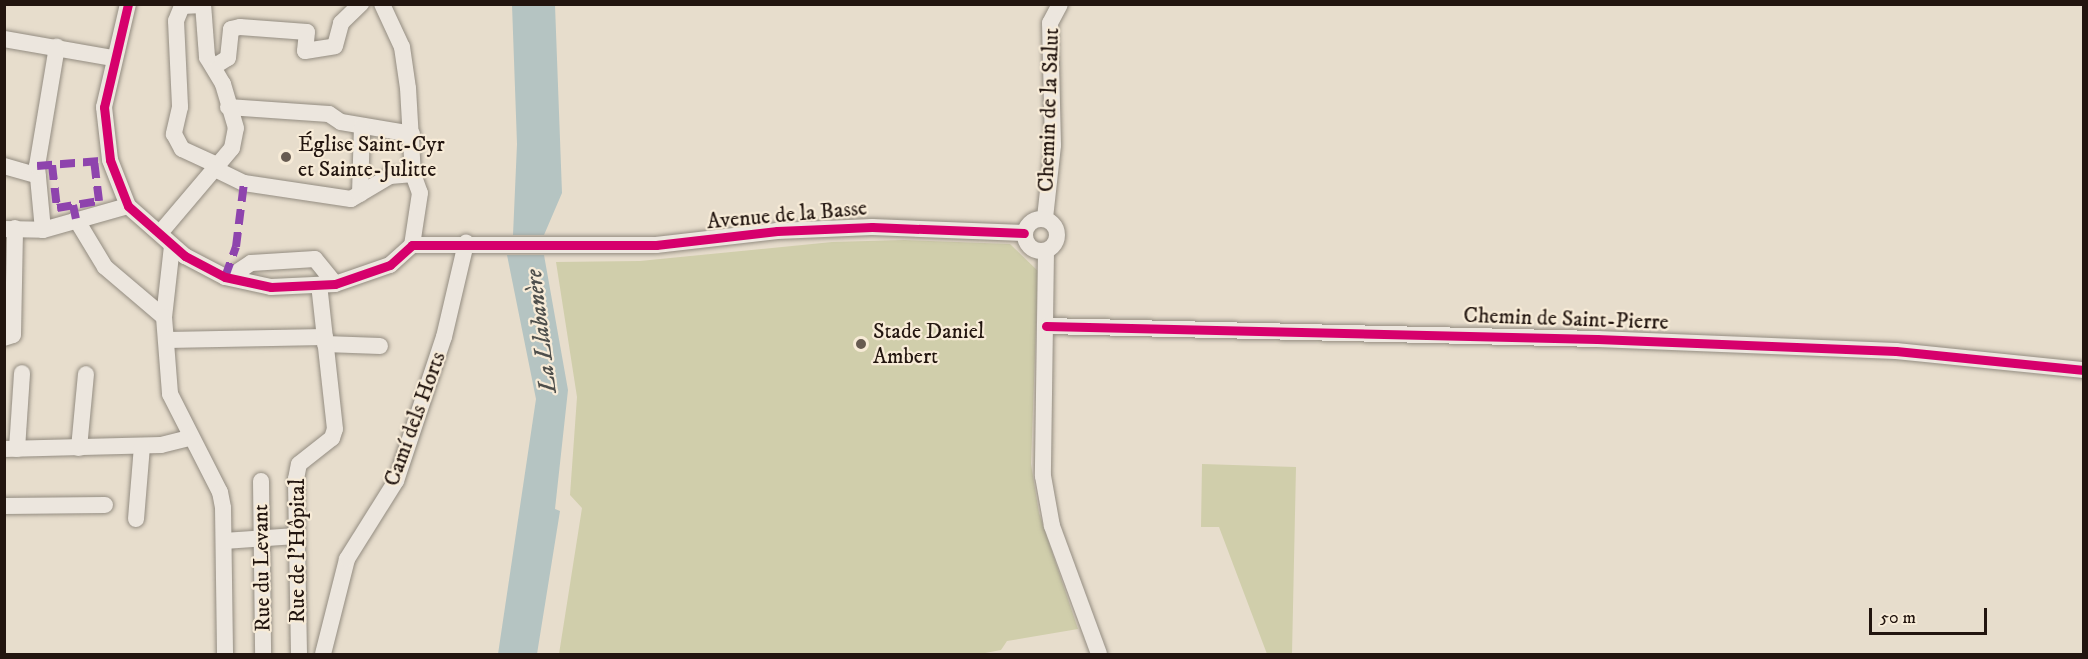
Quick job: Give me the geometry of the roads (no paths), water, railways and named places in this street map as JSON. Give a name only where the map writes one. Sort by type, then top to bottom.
[{"type":"street","points":[[128,4],[113,58],[104,107],[106,138],[128,206],[172,246],[230,278],[271,287],[327,285],[390,265],[412,245],[420,193],[413,174],[412,134],[402,47],[382,4]]},
{"type":"street","points":[[217,60],[231,29],[240,27],[306,32],[305,51],[335,46],[341,23],[361,4]]},
{"type":"street","name":"Chemin de la Salut","points":[[1045,218],[1053,145],[1050,23],[1060,4]]},
{"type":"street","points":[[160,233],[217,167],[232,148],[235,118],[235,107],[223,84],[203,5],[182,6],[176,21],[180,107],[174,134],[182,149],[217,167],[244,183],[351,199],[390,176],[413,174]]},
{"type":"street","points":[[4,39],[113,58]]},
{"type":"street","points":[[43,230],[38,176],[57,47]]},
{"type":"street","points":[[235,107],[329,114],[341,122],[412,134]]},
{"type":"street","points":[[360,194],[362,126]]},
{"type":"street","points":[[4,166],[38,176]]},
{"type":"street","points":[[4,338],[13,335],[10,228],[43,230],[128,206]]},
{"type":"street","points":[[1046,251],[1030,248],[1024,233],[1031,221],[1045,218],[1054,224],[1057,234],[1054,244],[1046,251],[1042,476],[1052,526],[1099,654]]},
{"type":"street","points":[[76,219],[105,267],[164,317]]},
{"type":"street","name":"Avenue de la Basse","points":[[412,245],[466,243],[656,245],[777,231],[872,227],[1024,233]]},
{"type":"street","name":"Camí dels Horts","points":[[323,654],[347,559],[396,481],[444,337],[466,243]]},
{"type":"street","points":[[172,246],[164,317],[170,394],[190,438],[220,492],[224,541],[225,654]]},
{"type":"street","points":[[230,278],[251,263],[315,259],[327,285]]},
{"type":"street","name":"Rue de l'Hôpital","points":[[299,654],[296,536],[299,464],[332,438],[335,429],[325,341],[327,285]]},
{"type":"street","name":"Chemin de Saint-Pierre","points":[[1046,326],[1609,339],[1896,351],[2084,370]]},
{"type":"street","points":[[167,340],[325,341],[380,346]]},
{"type":"street","points":[[22,373],[11,449],[142,446],[190,438]]},
{"type":"street","points":[[79,448],[86,374]]},
{"type":"street","points":[[136,519],[142,446]]},
{"type":"street","name":"Rue du Levant","points":[[261,481],[259,538],[263,654]]},
{"type":"street","points":[[4,506],[105,505]]},
{"type":"street","points":[[224,541],[296,536]]},
{"type":"water","points":[[512,5],[555,5],[562,193],[544,235],[513,235],[517,144]]},
{"type":"water","name":"La Llabanère","points":[[507,255],[544,255],[568,390],[555,509],[560,511],[537,654],[498,654],[536,399]]},
{"type":"place","name":"Église Saint-Cyr et Sainte-Julitte","points":[[286,157]]},
{"type":"place","name":"Stade Daniel Ambert","points":[[861,344]]}]
